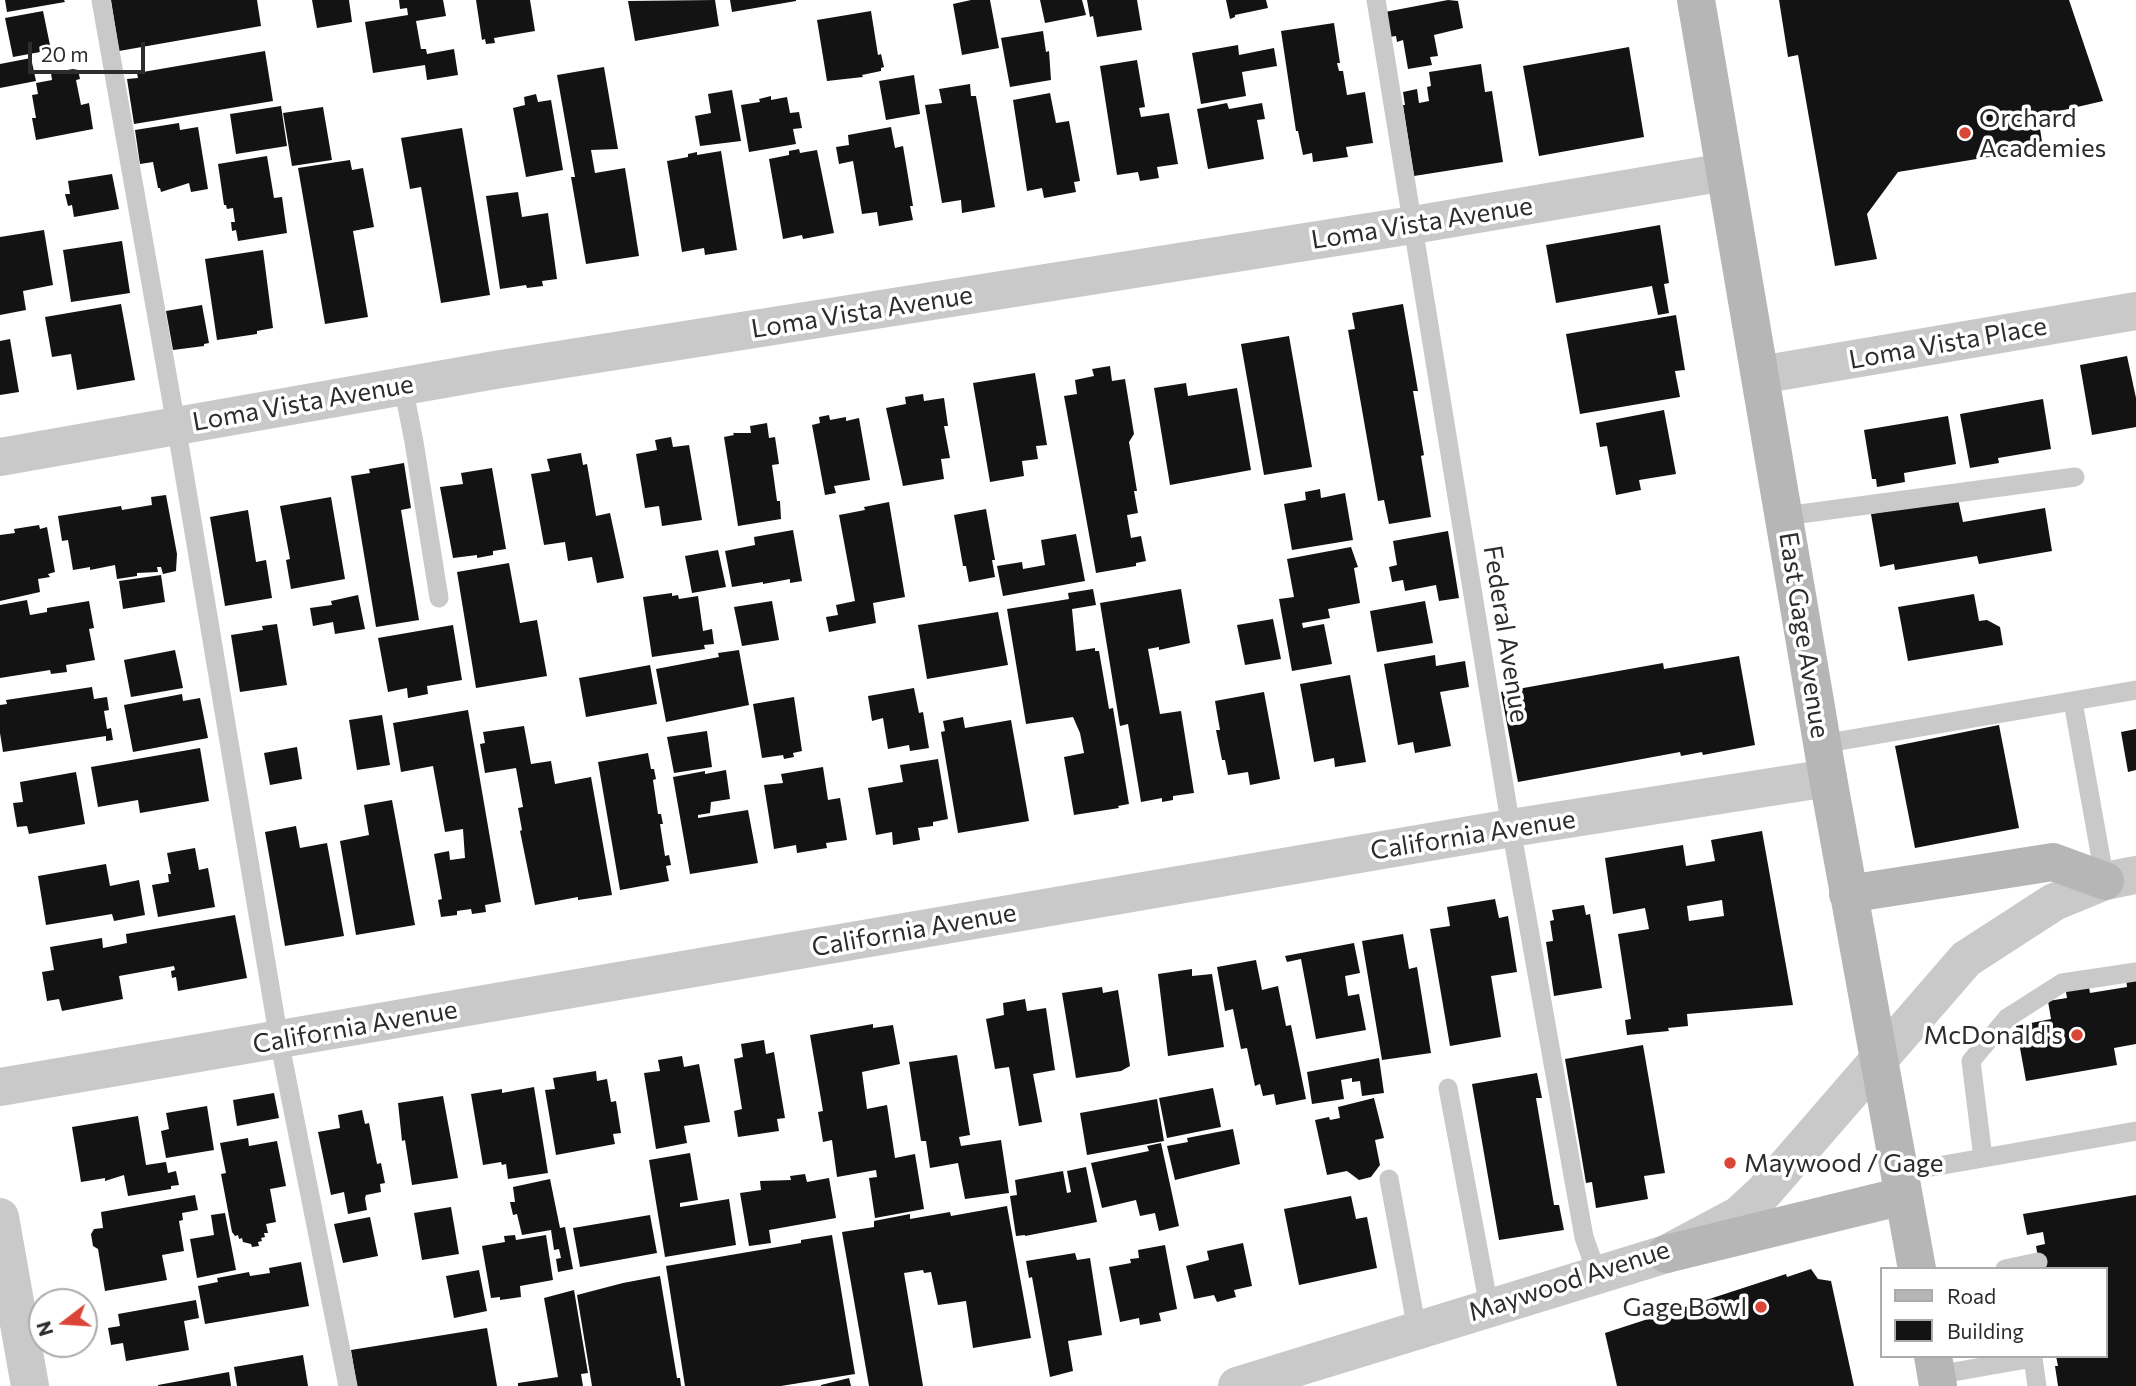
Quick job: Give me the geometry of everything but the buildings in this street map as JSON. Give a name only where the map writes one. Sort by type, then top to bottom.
[{"type":"main road","name":"East Gage Avenue","points":[[1696,0],[1848,894],[1917,1267]]},
{"type":"main road","points":[[1848,894],[2053,862],[2121,878]]},
{"type":"main road","points":[[1666,1254],[1901,1185]]},
{"type":"street","name":"Loma Vista Avenue","points":[[0,457],[403,386],[1413,225],[1725,172]]},
{"type":"street","name":"Loma Vista Place","points":[[1760,375],[2136,310]]},
{"type":"street","name":"California Avenue","points":[[0,1087],[1511,828],[1825,761]]},
{"type":"street","points":[[1878,1061],[1966,959],[2053,902],[2121,878]]},
{"type":"street","name":"Maywood Avenue","points":[[1237,1386],[1597,1273],[1666,1254],[1739,1215],[1747,1208],[1878,1061]]},
{"type":"street","points":[[0,1217],[30,1386]]},
{"type":"lane","points":[[101,0],[176,425],[279,1040],[348,1386]]},
{"type":"lane","name":"Federal Avenue","points":[[1376,0],[1511,828],[1584,1237],[1597,1273]]},
{"type":"lane","points":[[403,386],[439,598]]},
{"type":"lane","points":[[1785,516],[2075,477]]},
{"type":"lane","points":[[1825,761],[2073,702],[2136,690]]},
{"type":"lane","points":[[2073,702],[2121,878]]},
{"type":"lane","points":[[1983,1158],[1971,1061],[2007,1018],[2062,982],[2136,972]]},
{"type":"lane","points":[[1448,1088],[1489,1307]]},
{"type":"lane","points":[[1901,1185],[1983,1158],[2136,1131]]},
{"type":"lane","points":[[1389,1179],[1418,1329]]},
{"type":"lane","points":[[2014,1267],[2038,1262]]},
{"type":"lane","points":[[1935,1372],[2033,1358],[2037,1386]]},
{"type":"place","name":"Orchard Academies","points":[[1965,133]]},
{"type":"place","name":"McDonald's","points":[[2077,1035]]},
{"type":"place","name":"Maywood / Gage","points":[[1730,1163]]},
{"type":"place","name":"Gage Bowl","points":[[1761,1307]]}]
